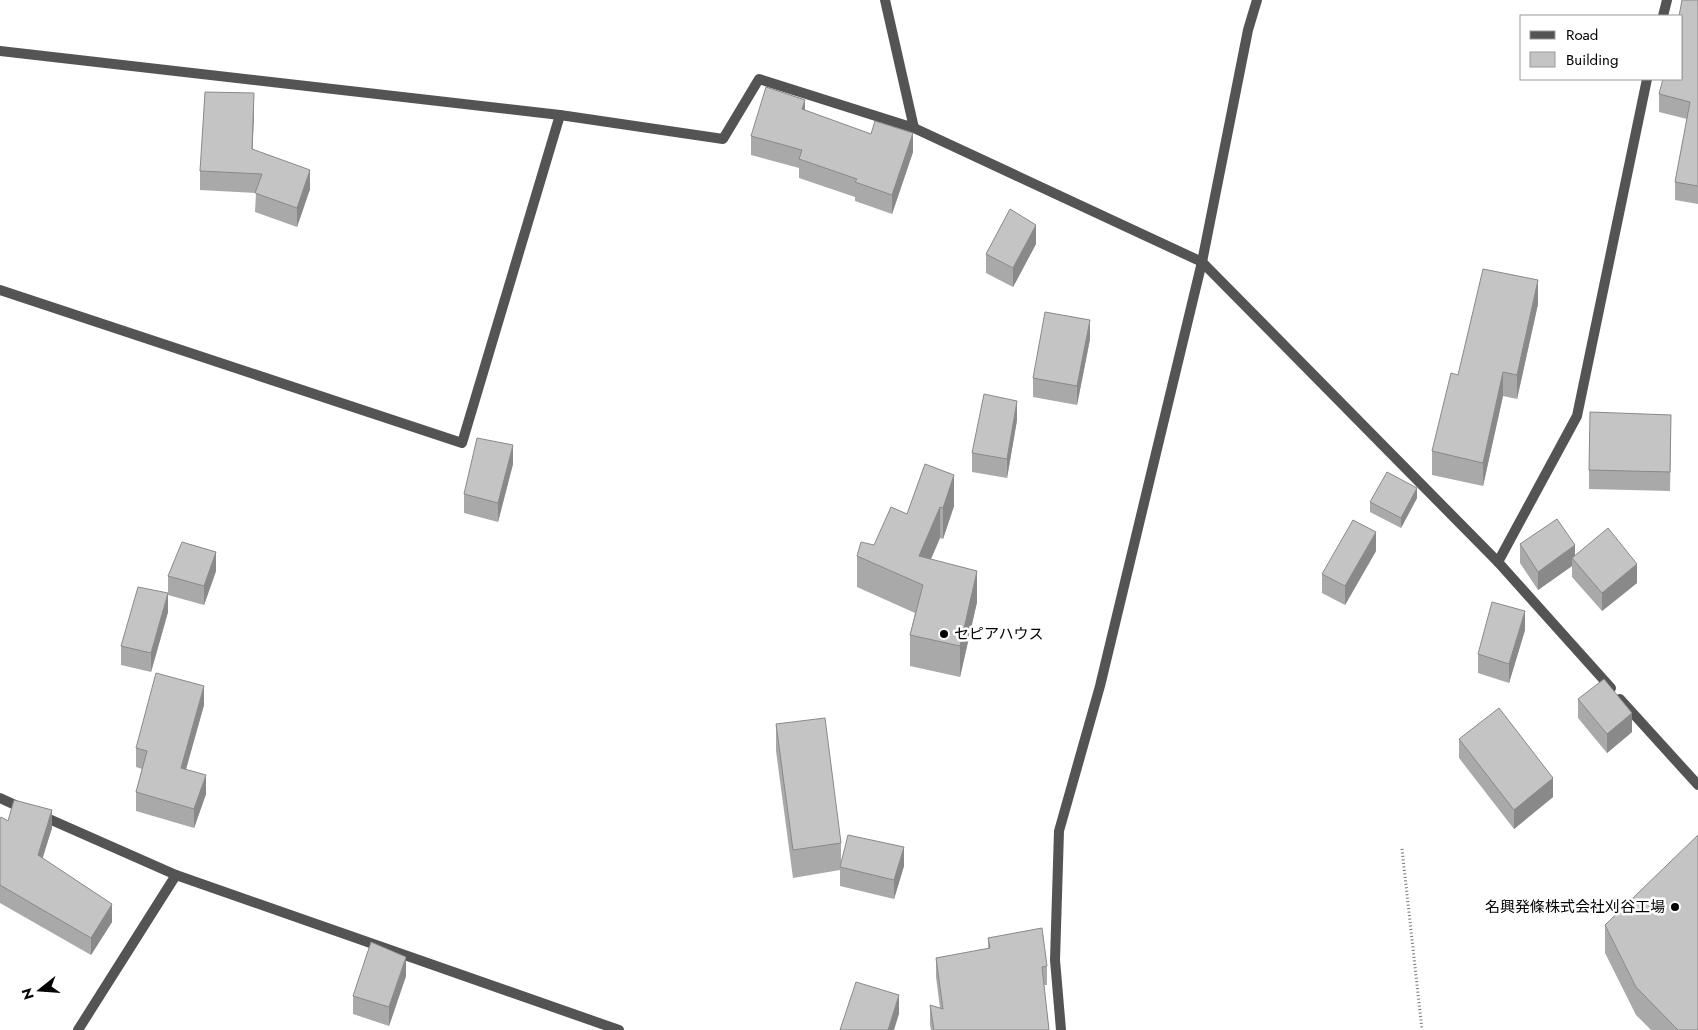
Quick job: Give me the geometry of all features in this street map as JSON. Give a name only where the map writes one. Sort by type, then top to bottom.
[{"type":"street","points":[[885,0],[914,128]]},
{"type":"street","points":[[1061,1030],[1055,960],[1059,831],[1100,686],[1202,262],[1248,30],[1257,0]]},
{"type":"street","points":[[1663,15],[1667,0]]},
{"type":"street","points":[[0,51],[560,115],[723,139],[759,79],[914,128],[1202,262],[1498,562],[1698,785]]},
{"type":"street","points":[[1498,562],[1577,416],[1647,80]]},
{"type":"street","points":[[0,290],[462,443],[560,115]]},
{"type":"street","points":[[0,798],[176,875],[619,1030]]},
{"type":"street","points":[[78,1030],[176,875]]},
{"type":"path","points":[[1402,849],[1422,1030]]},
{"type":"building","points":[[1682,0],[1698,0],[1698,186],[1675,182],[1690,102],[1659,94],[1663,80],[1683,80],[1683,15],[1679,15]]},
{"type":"building","points":[[766,87],[805,100],[802,109],[871,134],[875,121],[913,133],[892,195],[855,182],[857,179],[799,159],[802,150],[751,136]]},
{"type":"building","points":[[205,92],[254,93],[252,149],[310,170],[297,208],[255,193],[262,174],[200,171]]},
{"type":"building","points":[[1010,209],[1036,225],[1013,268],[986,254]]},
{"type":"building","points":[[1483,269],[1538,280],[1517,375],[1503,372],[1483,463],[1432,451],[1451,373],[1458,375]]},
{"type":"building","points":[[1045,312],[1090,320],[1077,386],[1033,378]]},
{"type":"building","points":[[984,394],[1017,401],[1007,459],[972,453]]},
{"type":"building","points":[[1590,412],[1671,415],[1670,472],[1589,470]]},
{"type":"building","points":[[477,438],[513,445],[498,503],[464,494]]},
{"type":"building","points":[[925,464],[954,475],[943,508],[940,507],[919,556],[977,571],[960,646],[910,635],[923,585],[857,556],[861,542],[874,545],[891,507],[907,514]]},
{"type":"building","points":[[1387,472],[1417,488],[1401,518],[1370,502]]},
{"type":"building","points":[[1557,519],[1575,545],[1538,572],[1520,544]]},
{"type":"building","points":[[1353,520],[1376,532],[1345,586],[1322,574]]},
{"type":"building","points":[[1608,528],[1637,564],[1602,593],[1572,558]]},
{"type":"building","points":[[182,542],[216,552],[204,586],[168,576]]},
{"type":"building","points":[[138,587],[168,593],[151,653],[121,646]]},
{"type":"building","points":[[1492,602],[1525,611],[1509,664],[1478,654]]},
{"type":"building","points":[[156,673],[204,686],[181,768],[206,775],[194,809],[136,792],[147,751],[136,748]]},
{"type":"building","points":[[1604,679],[1632,713],[1607,734],[1578,699]]},
{"type":"building","points":[[1499,708],[1553,778],[1514,810],[1459,739]]},
{"type":"building","points":[[825,718],[841,843],[793,850],[776,724]]},
{"type":"building","points":[[14,800],[52,810],[38,855],[112,904],[91,938],[0,885],[0,819],[1,817],[8,821]]},
{"type":"building","points":[[848,835],[904,847],[894,880],[840,867]]},
{"type":"building","name":"名興発條株式会社刈谷工場","points":[[1698,835],[1698,1030],[1678,1030],[1636,987],[1605,925]]},
{"type":"building","points":[[1042,928],[1047,966],[1042,967],[1049,1030],[934,1030],[930,1005],[943,1009],[936,958],[990,948],[988,938]]},
{"type":"building","points":[[371,942],[406,957],[389,1007],[353,996]]},
{"type":"building","points":[[856,982],[899,995],[888,1030],[840,1030]]},
{"type":"place","name":"セピアハウス","points":[[944,634]]},
{"type":"place","name":"名興発條株式会社刈谷工場","points":[[1675,907]]}]
